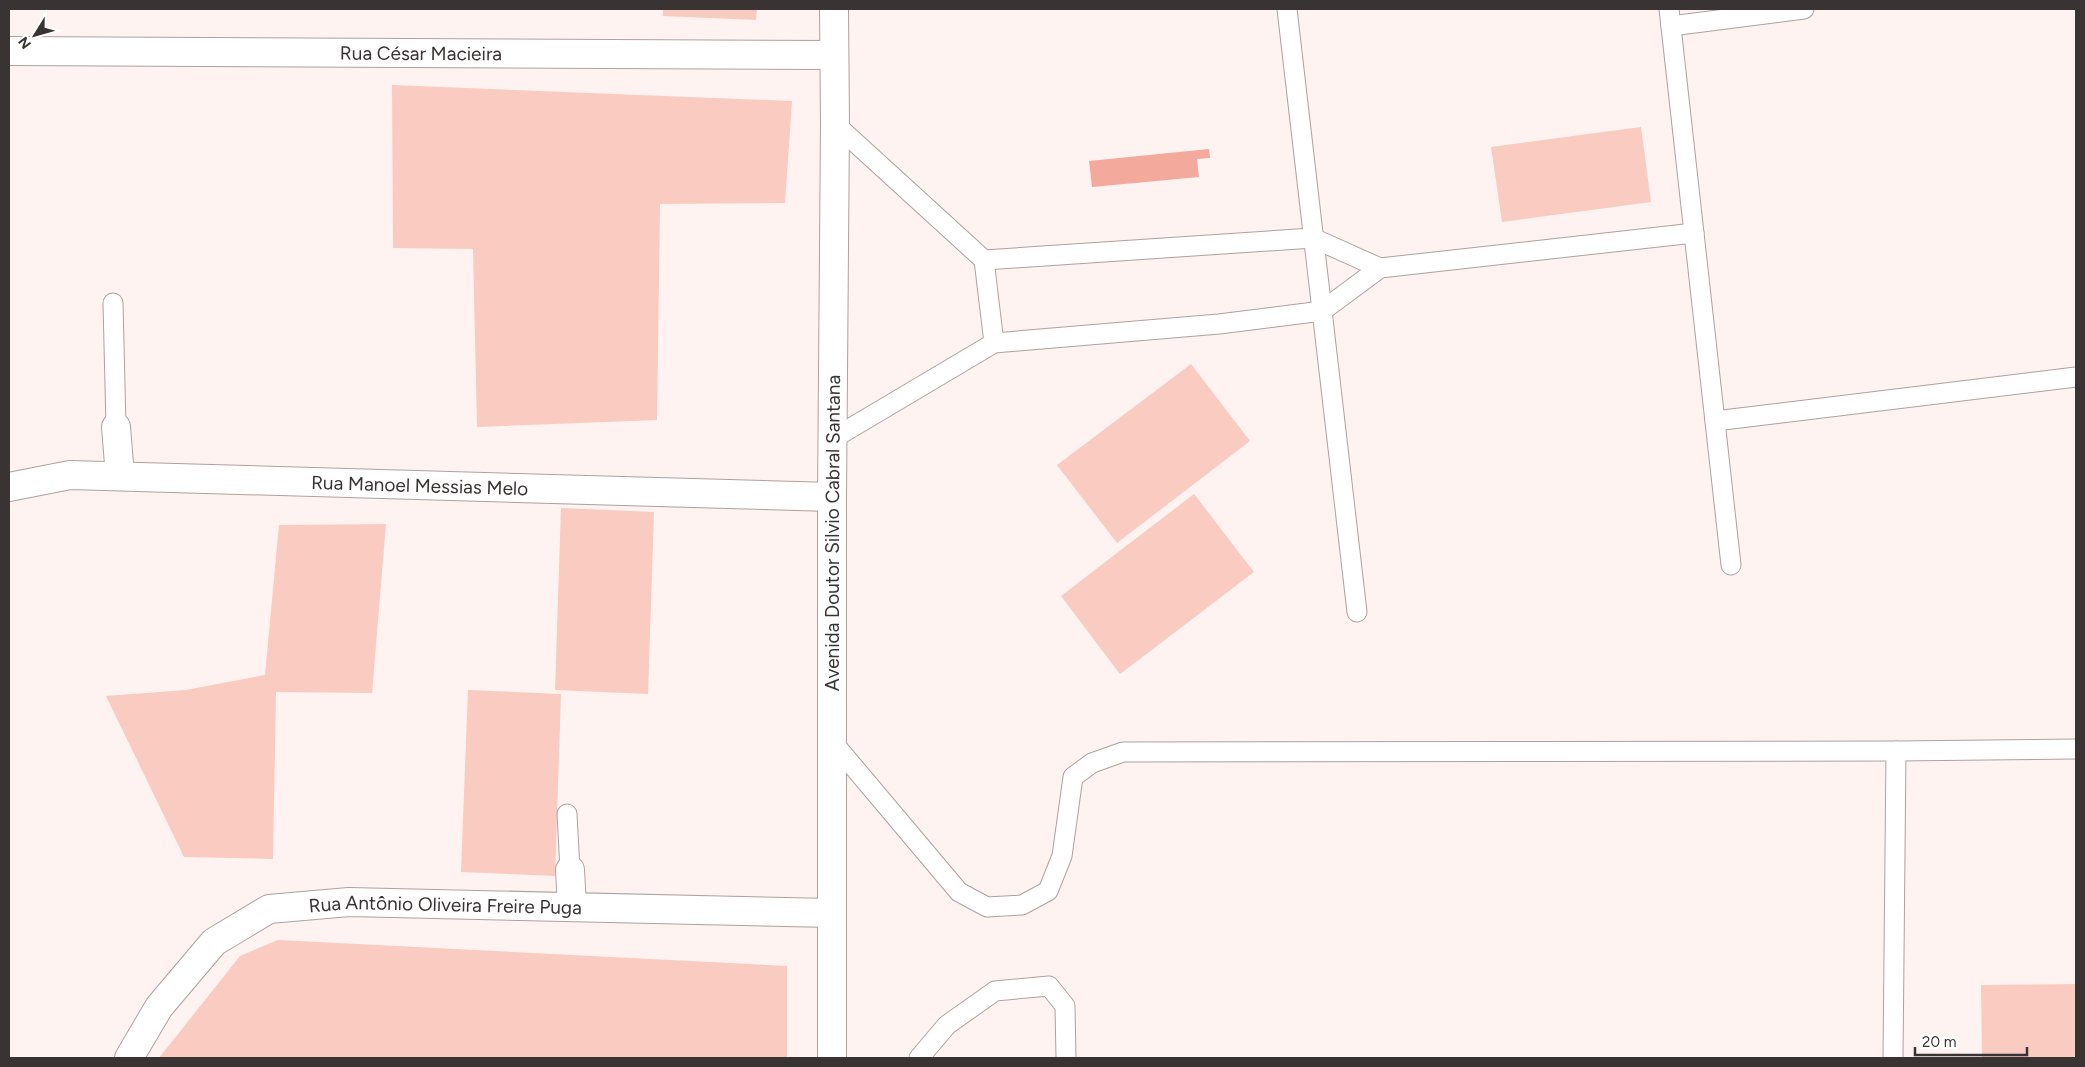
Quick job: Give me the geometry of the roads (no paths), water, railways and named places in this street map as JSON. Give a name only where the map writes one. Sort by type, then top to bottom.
[{"type":"street","name":"Avenida Doutor Silvio Cabral Santana","points":[[832,1058],[830,913],[834,438],[834,9]]},
{"type":"street","name":"Rua César Macieira","points":[[9,51],[833,55]]},
{"type":"street","points":[[116,427],[120,476]]},
{"type":"street","name":"Rua Manoel Messias Melo","points":[[9,487],[70,475],[832,498]]},
{"type":"street","points":[[570,870],[572,907]]},
{"type":"street","name":"Rua Antônio Oliveira Freire Puga","points":[[129,1058],[159,1007],[214,942],[270,909],[349,902],[830,913]]},
{"type":"lane","points":[[1286,9],[1357,612]]},
{"type":"lane","points":[[1731,565],[1670,17],[1804,9]]},
{"type":"lane","points":[[835,124],[984,260],[994,343]]},
{"type":"lane","points":[[834,438],[994,343],[1218,324],[1322,311],[1380,268],[1694,233]]},
{"type":"lane","points":[[984,260],[1313,238],[1380,268]]},
{"type":"lane","points":[[113,303],[116,427]]},
{"type":"lane","points":[[1715,421],[2076,377]]},
{"type":"lane","points":[[831,740],[959,892],[987,907],[1022,905],[1048,891],[1062,856],[1073,777],[1092,763],[1123,752],[2076,749]]},
{"type":"lane","points":[[1893,1058],[1896,751]]},
{"type":"lane","points":[[567,814],[570,870]]},
{"type":"lane","points":[[919,1058],[947,1025],[995,991],[1050,986],[1065,1006],[1066,1058]]}]
